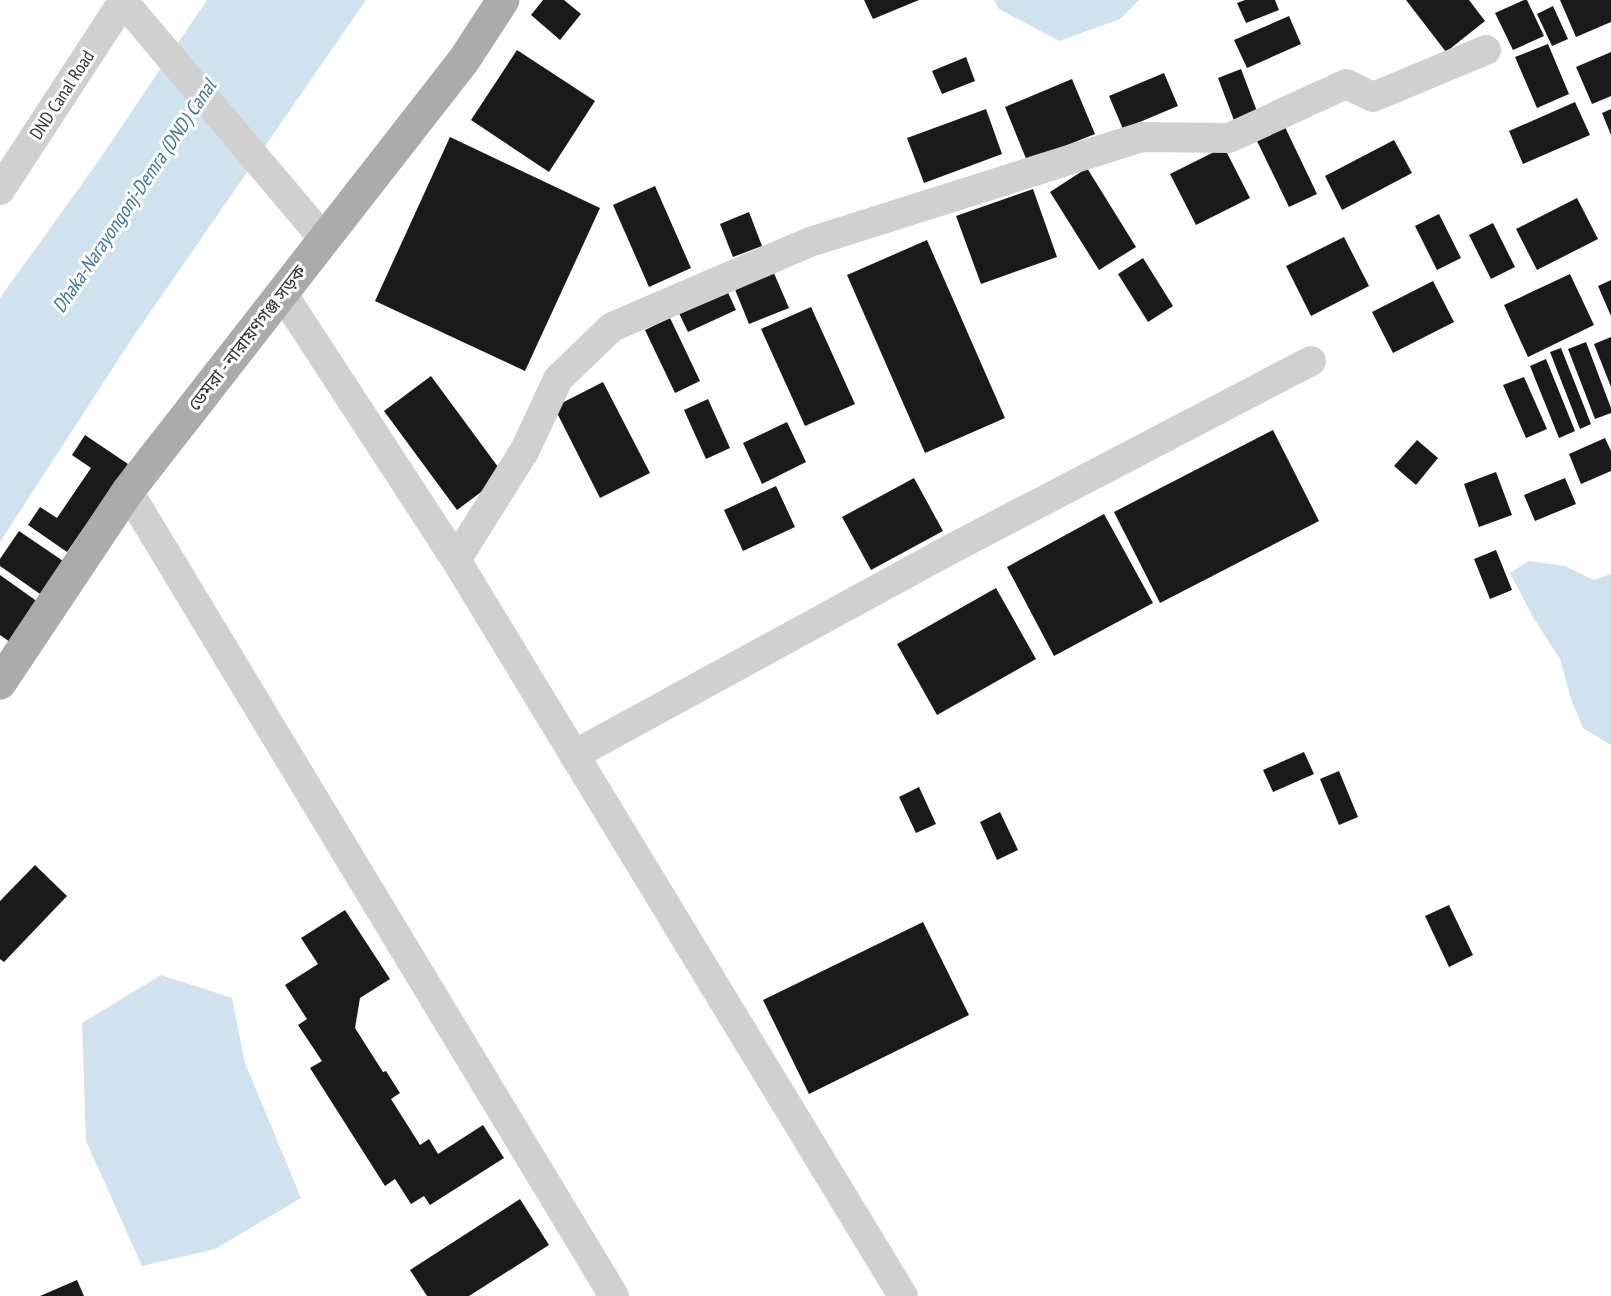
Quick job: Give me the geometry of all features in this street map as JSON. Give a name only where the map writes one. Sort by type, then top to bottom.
[{"type":"main road","name":"ডেমরা - নারায়ণগঞ্জ সড়ক","points":[[0,683],[128,491],[464,60],[503,0]]},
{"type":"street","points":[[123,1],[324,239]]},
{"type":"street","name":"DND Canal Road","points":[[0,190],[123,1]]},
{"type":"street","points":[[456,560],[525,450],[558,379],[612,327],[810,242],[1131,140],[1142,137],[1229,138],[1346,84],[1373,98],[1486,50]]},
{"type":"street","points":[[282,294],[456,560],[903,1296]]},
{"type":"street","points":[[574,755],[951,549],[1311,361]]},
{"type":"street","points":[[128,491],[614,1296]]},
{"type":"water","name":"Dhaka-Narayongonj-Demra (DND) Canal","points":[[207,0],[366,0],[131,340],[0,542],[0,298],[95,166]]},
{"type":"water","points":[[994,0],[1139,0],[1120,19],[1059,41],[999,9]]},
{"type":"water","points":[[1529,561],[1565,566],[1594,580],[1611,574],[1611,745],[1583,728],[1571,699],[1560,659],[1533,617],[1510,573]]},
{"type":"water","points":[[161,975],[232,998],[245,1063],[301,1198],[215,1249],[142,1266],[86,1141],[82,1023]]},
{"type":"building","points":[[543,0],[564,0],[581,14],[560,40],[531,15]]},
{"type":"building","points":[[864,0],[919,0],[873,19]]},
{"type":"building","points":[[1245,0],[1275,0],[1279,10],[1246,23],[1237,3]]},
{"type":"building","points":[[1406,0],[1469,0],[1485,21],[1446,52]]},
{"type":"building","points":[[1527,0],[1544,36],[1513,50],[1495,13]]},
{"type":"building","points":[[1560,0],[1611,0],[1611,22],[1576,37]]},
{"type":"building","points":[[1553,6],[1568,39],[1552,46],[1537,14]]},
{"type":"building","points":[[1289,16],[1301,44],[1247,68],[1234,40]]},
{"type":"building","points":[[1548,44],[1569,94],[1537,108],[1515,57]]},
{"type":"building","points":[[517,50],[595,101],[549,172],[471,120]]},
{"type":"building","points":[[1611,52],[1611,96],[1592,104],[1576,67]]},
{"type":"building","points":[[966,57],[975,81],[942,94],[932,71]]},
{"type":"building","points":[[1241,69],[1258,114],[1235,123],[1218,78]]},
{"type":"building","points":[[1164,73],[1178,106],[1123,129],[1109,96]]},
{"type":"building","points":[[1072,79],[1095,134],[1027,161],[1005,107]]},
{"type":"building","points":[[1575,102],[1590,135],[1523,164],[1509,131]]},
{"type":"building","points":[[986,109],[1002,154],[924,183],[907,138]]},
{"type":"building","points":[[1611,109],[1611,135],[1602,113]]},
{"type":"building","points":[[1284,125],[1317,194],[1289,207],[1256,139]]},
{"type":"building","points":[[450,137],[600,208],[525,371],[375,301]]},
{"type":"building","points":[[1394,140],[1412,173],[1342,210],[1325,176]]},
{"type":"building","points":[[1224,147],[1250,198],[1196,225],[1170,174]]},
{"type":"building","points":[[1087,168],[1136,247],[1099,270],[1050,192]]},
{"type":"building","points":[[655,186],[691,268],[649,287],[613,205]]},
{"type":"building","points":[[1033,189],[1057,257],[981,284],[956,216]]},
{"type":"building","points":[[1577,198],[1598,239],[1537,270],[1516,229]]},
{"type":"building","points":[[749,212],[762,246],[733,257],[720,224]]},
{"type":"building","points":[[1439,214],[1461,258],[1437,270],[1415,226]]},
{"type":"building","points":[[1493,223],[1515,267],[1491,279],[1469,235]]},
{"type":"building","points":[[1344,237],[1369,286],[1311,316],[1286,266]]},
{"type":"building","points":[[927,240],[1005,418],[925,453],[847,275]]},
{"type":"building","points":[[1143,258],[1173,306],[1148,322],[1118,274]]},
{"type":"building","points":[[773,271],[789,308],[749,324],[734,287]]},
{"type":"building","points":[[1570,274],[1594,325],[1528,357],[1504,305]]},
{"type":"building","points":[[1611,280],[1611,316],[1598,286]]},
{"type":"building","points":[[1433,281],[1454,322],[1393,353],[1372,312]]},
{"type":"building","points":[[725,286],[736,310],[688,332],[677,309]]},
{"type":"building","points":[[811,307],[855,404],[805,426],[761,329]]},
{"type":"building","points":[[670,318],[700,381],[675,393],[645,330]]},
{"type":"building","points":[[1611,337],[1611,387],[1594,344]]},
{"type":"building","points":[[1586,342],[1611,408],[1611,413],[1595,419],[1568,349]]},
{"type":"building","points":[[1561,348],[1591,424],[1580,429],[1550,352]]},
{"type":"building","points":[[1546,359],[1575,431],[1559,438],[1530,366]]},
{"type":"building","points":[[431,376],[504,475],[457,510],[384,411]]},
{"type":"building","points":[[1524,377],[1547,429],[1526,438],[1503,385]]},
{"type":"building","points":[[603,382],[650,473],[600,498],[554,407]]},
{"type":"building","points":[[708,399],[730,448],[706,459],[684,410]]},
{"type":"building","points":[[787,422],[806,462],[762,484],[743,443]]},
{"type":"building","points":[[1273,430],[1319,521],[1160,603],[1114,512]]},
{"type":"building","points":[[85,435],[128,464],[67,552],[28,525],[40,507],[57,518],[91,468],[72,455]]},
{"type":"building","points":[[1605,438],[1611,451],[1611,471],[1581,484],[1569,454]]},
{"type":"building","points":[[1417,440],[1438,458],[1416,485],[1394,466]]},
{"type":"building","points":[[1496,472],[1512,515],[1479,527],[1464,484]]},
{"type":"building","points":[[914,478],[943,531],[871,570],[842,517]]},
{"type":"building","points":[[1565,478],[1576,504],[1535,521],[1524,495]]},
{"type":"building","points":[[776,486],[795,527],[743,551],[724,510]]},
{"type":"building","points":[[1104,514],[1153,603],[1054,656],[1007,567]]},
{"type":"building","points":[[19,531],[66,563],[43,596],[0,566],[0,559]]},
{"type":"building","points":[[1496,550],[1512,590],[1490,599],[1474,559]]},
{"type":"building","points":[[0,575],[38,602],[10,642],[0,635]]},
{"type":"building","points":[[996,588],[1036,659],[937,715],[897,644]]},
{"type":"building","points":[[1304,752],[1314,774],[1273,792],[1263,770]]},
{"type":"building","points":[[1339,771],[1358,817],[1339,825],[1320,779]]},
{"type":"building","points":[[919,787],[936,824],[916,833],[899,797]]},
{"type":"building","points":[[1000,812],[1018,850],[997,860],[980,822]]},
{"type":"building","points":[[35,865],[67,896],[4,962],[0,959],[0,901]]},
{"type":"building","points":[[1449,905],[1473,955],[1449,967],[1425,916]]},
{"type":"building","points":[[345,910],[390,979],[360,998],[355,1028],[383,1072],[386,1071],[400,1093],[391,1099],[420,1145],[429,1139],[438,1154],[483,1125],[504,1158],[430,1205],[424,1196],[411,1204],[395,1179],[385,1186],[310,1068],[322,1061],[298,1025],[307,1019],[285,985],[318,964],[301,938]]},
{"type":"building","points":[[923,922],[969,1015],[809,1094],[763,1000]]},
{"type":"building","points":[[520,1199],[549,1245],[469,1296],[427,1296],[410,1270]]},
{"type":"building","points":[[77,1280],[84,1296],[40,1296]]}]
